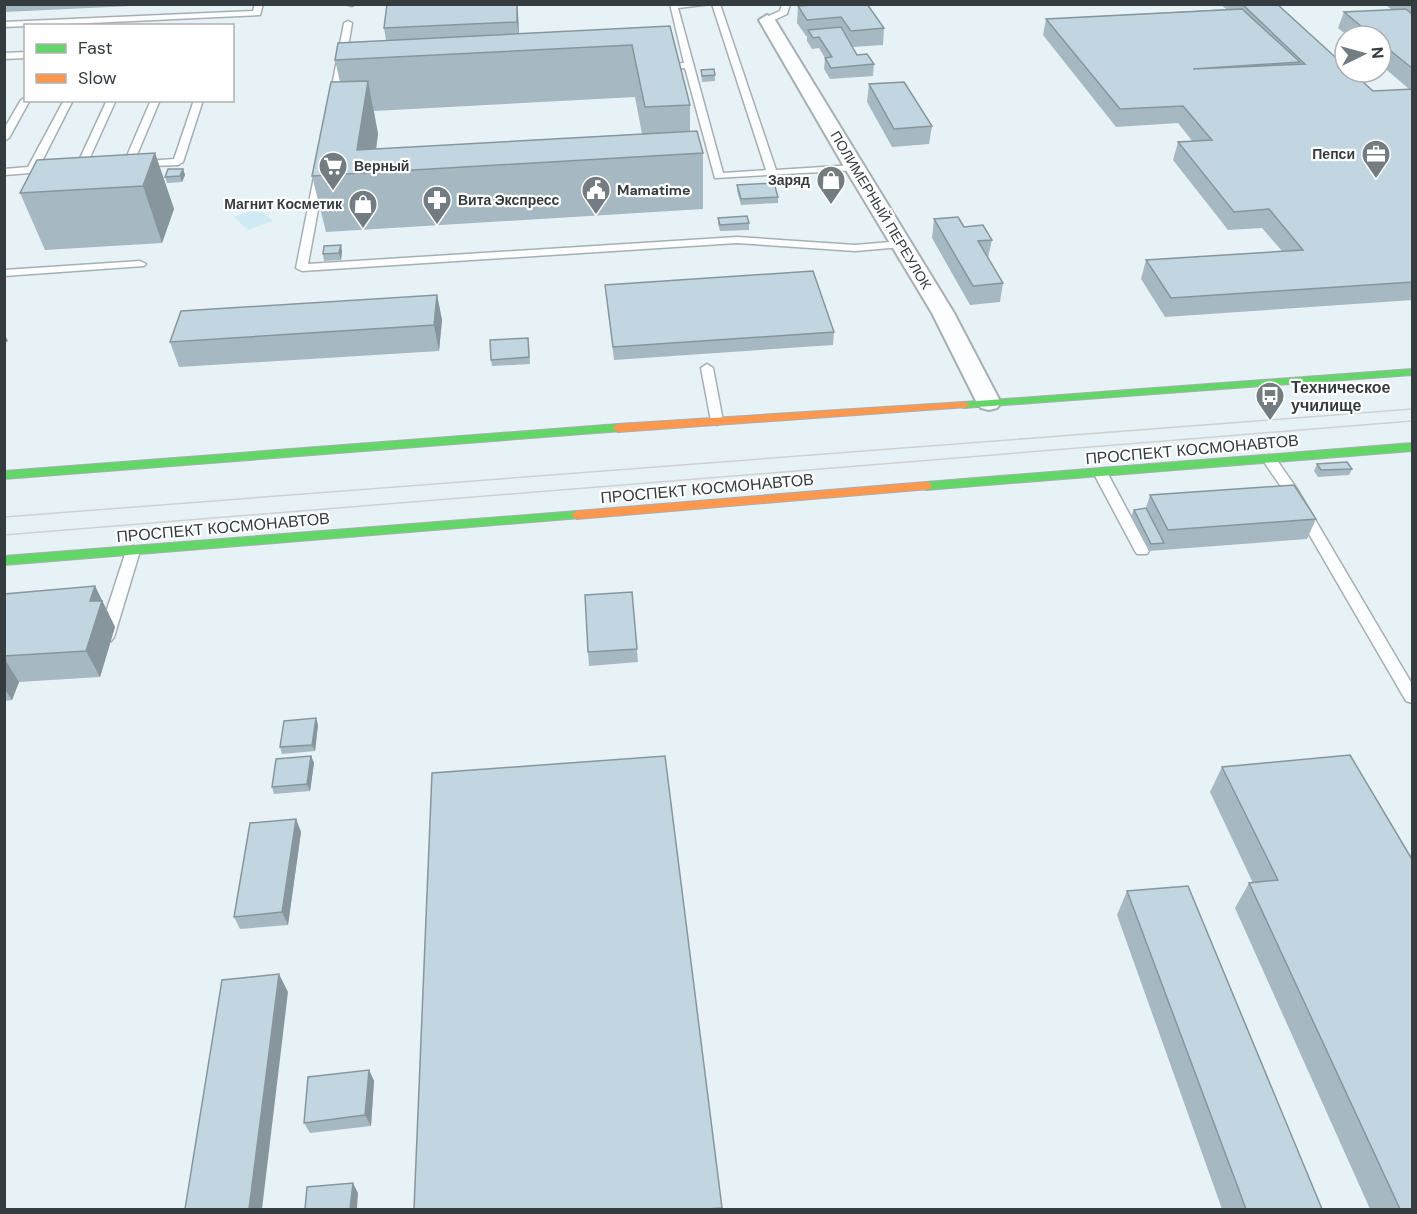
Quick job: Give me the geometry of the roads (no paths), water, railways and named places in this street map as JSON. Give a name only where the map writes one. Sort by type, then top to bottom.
[{"type":"main road","points":[[4,475],[717,421],[990,404],[1413,372]]},
{"type":"main road","name":"ПРОСПЕКТ КОСМОНАВТОВ","points":[[4,561],[1413,447]]},
{"type":"street","name":"ПОЛИМЕРНЫЙ ПЕРЕУЛОК","points":[[767,20],[854,168],[902,244],[973,367],[990,404]]},
{"type":"lane","points":[[25,24],[257,13],[260,4]]},
{"type":"lane","points":[[707,4],[673,5],[719,176],[854,168]]},
{"type":"lane","points":[[716,4],[772,173]]},
{"type":"lane","points":[[767,20],[784,12],[786,4]]},
{"type":"lane","points":[[331,114],[342,83],[348,22]]},
{"type":"lane","points":[[4,25],[24,24]]},
{"type":"lane","points":[[6,58],[24,55]]},
{"type":"lane","points":[[651,67],[689,65]]},
{"type":"lane","points":[[4,138],[25,102]]},
{"type":"lane","points":[[32,170],[68,102]]},
{"type":"lane","points":[[72,168],[111,102]]},
{"type":"lane","points":[[128,165],[155,102]]},
{"type":"lane","points":[[117,165],[178,162],[198,102]]},
{"type":"lane","points":[[323,159],[302,268],[737,240],[855,248],[902,244]]},
{"type":"lane","points":[[4,172],[105,166]]},
{"type":"lane","points":[[4,273],[140,264]]},
{"type":"lane","points":[[707,368],[717,421]]},
{"type":"lane","points":[[1269,459],[1290,489],[1413,698]]},
{"type":"lane","points":[[1101,474],[1142,551]]},
{"type":"lane","points":[[105,640],[133,551]]},
{"type":"tram line","points":[[4,517],[1412,409]]},
{"type":"tram line","points":[[4,535],[1412,421]]},
{"type":"place","name":"Пепси","points":[[1376,180]]},
{"type":"place","name":"Верный","points":[[333,192]]},
{"type":"place","name":"Заряд","points":[[831,206]]},
{"type":"place","name":"Mamatime","points":[[596,216]]},
{"type":"place","name":"Вита Экспресс","points":[[437,226]]},
{"type":"place","name":"Магнит Косметик","points":[[363,230]]},
{"type":"place","name":"Техническое училище","points":[[1270,422]]}]
